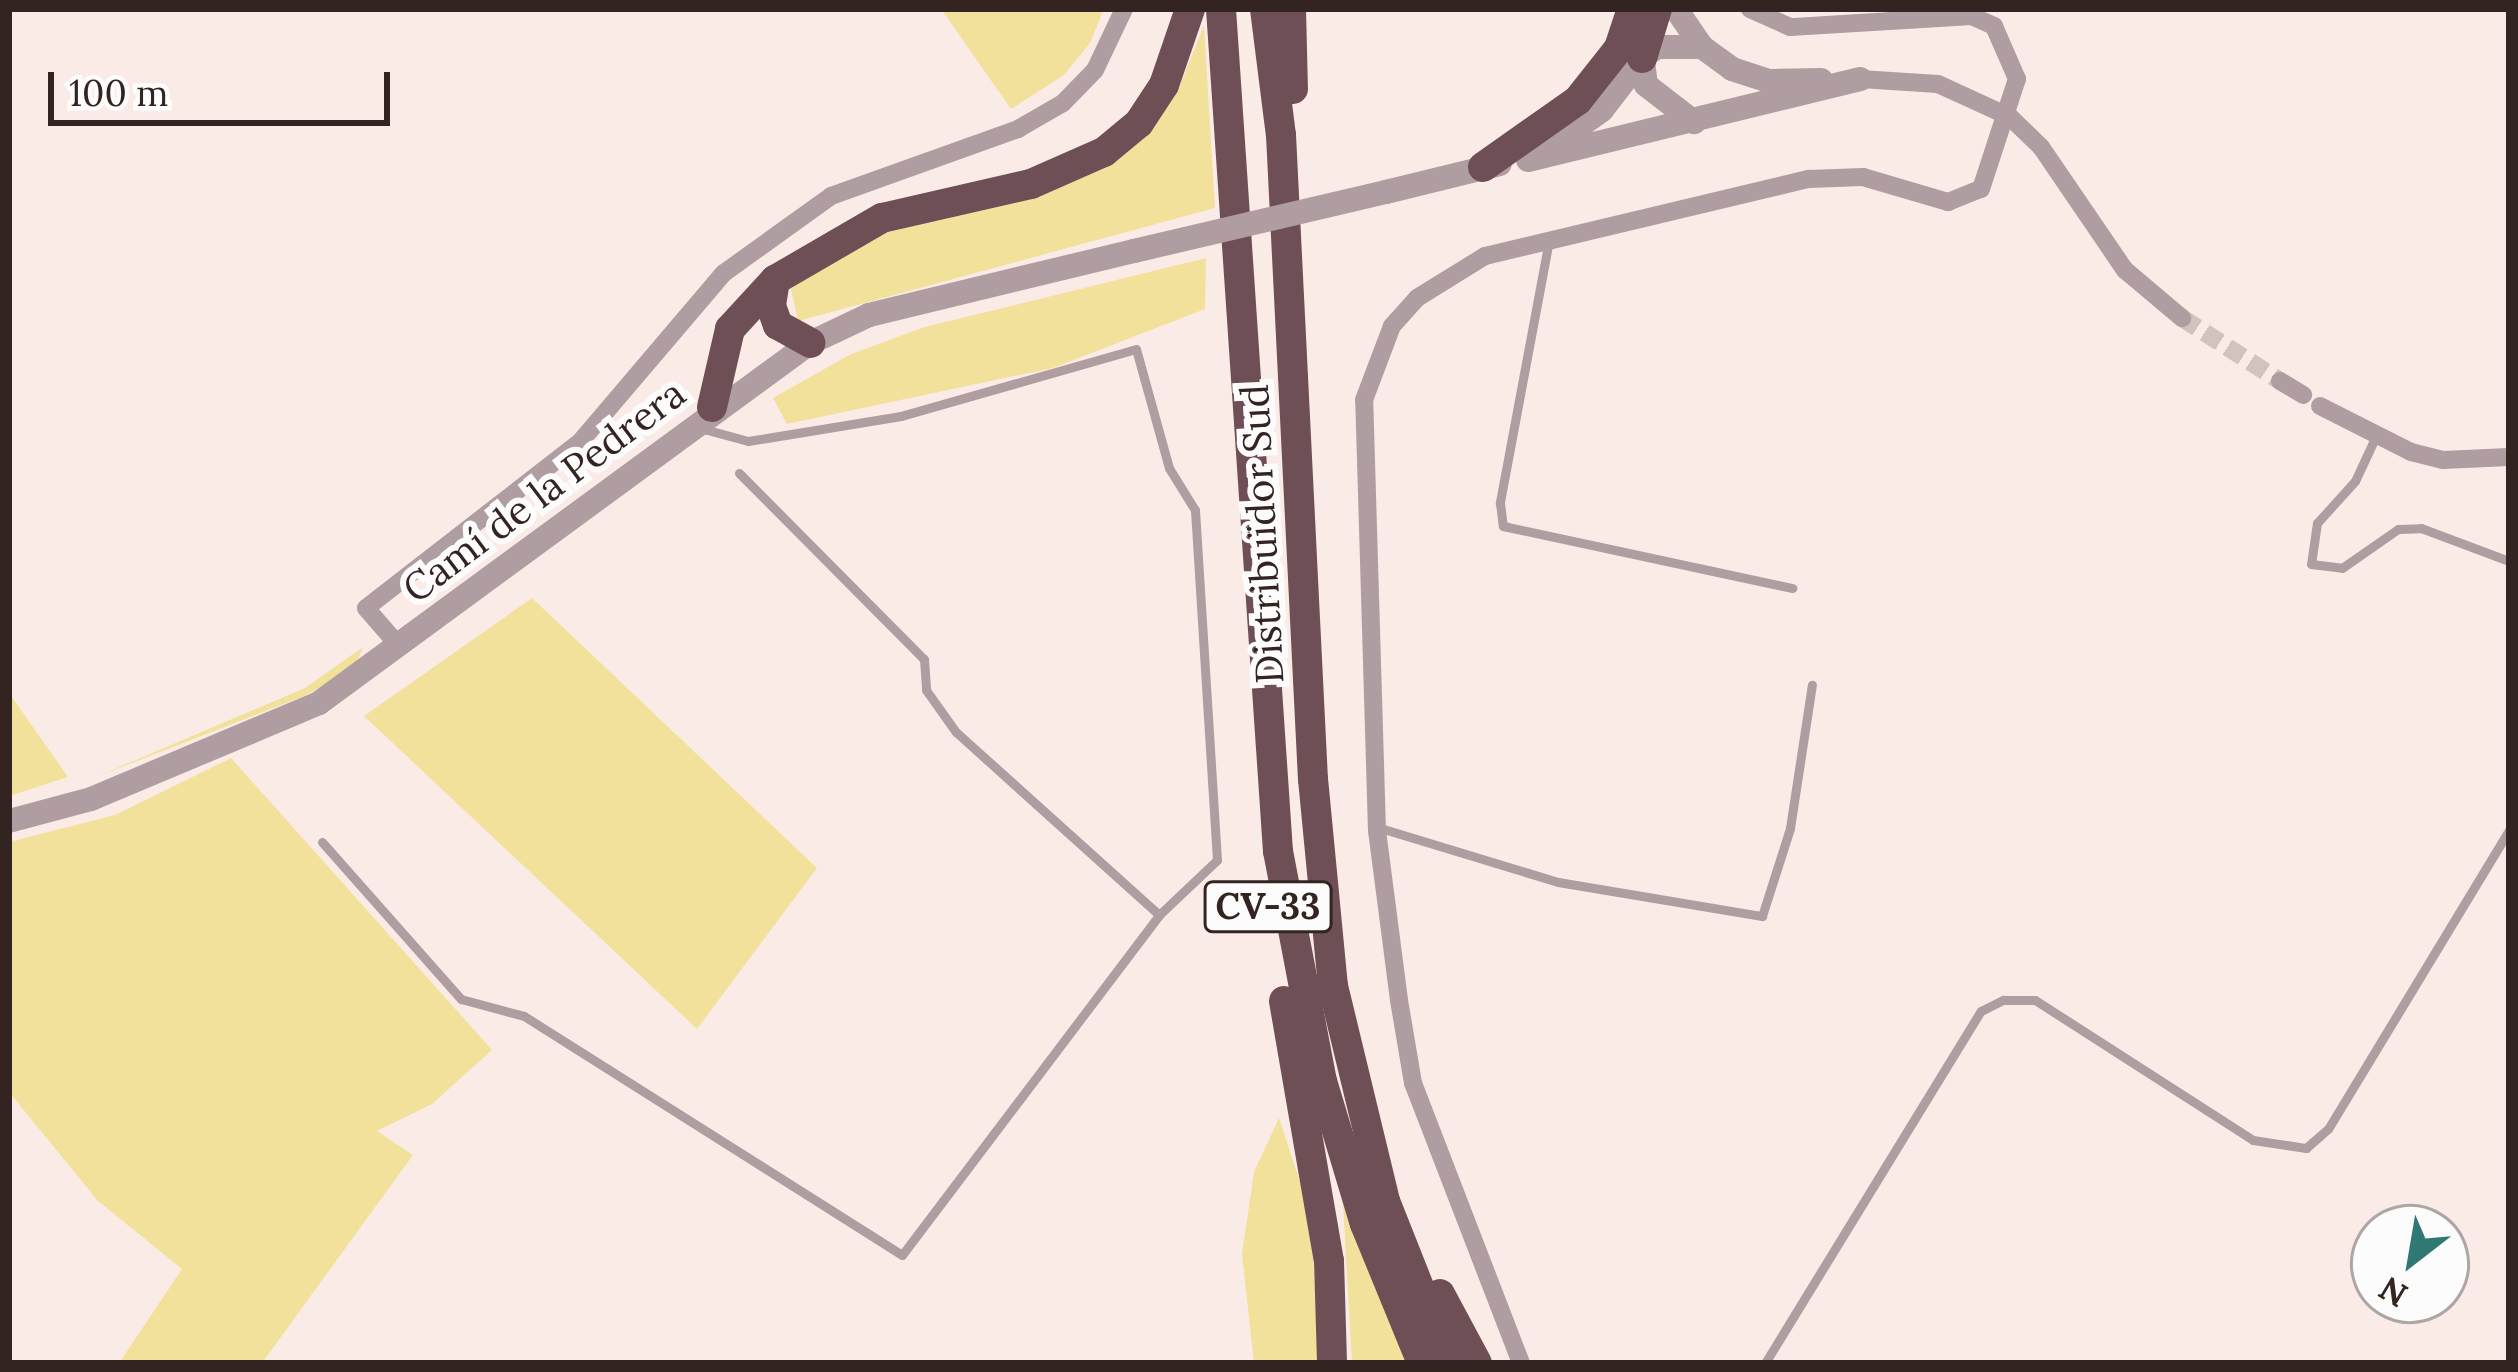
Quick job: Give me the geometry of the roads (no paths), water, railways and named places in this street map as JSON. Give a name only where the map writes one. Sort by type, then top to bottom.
[{"type":"highway","points":[[701,416],[730,329],[775,280],[882,218],[1031,184],[1104,152],[1138,123],[1164,85],[1190,9]]},
{"type":"highway","name":"Distribuïdor Sud","points":[[1221,9],[1248,446]]},
{"type":"highway","name":"Distribuïdor Sud","points":[[1265,9],[1281,135],[1313,779],[1345,1054]]},
{"type":"highway","points":[[1281,135],[1294,97],[1291,9]]},
{"type":"highway","points":[[1483,167],[1521,154],[1604,72],[1632,9]]},
{"type":"highway","points":[[1642,58],[1657,9]]},
{"type":"highway","points":[[775,280],[778,325],[810,343]]},
{"type":"highway","points":[[1248,446],[1278,850],[1304,1004],[1365,1224],[1422,1363]]},
{"type":"highway","name":"CV-33","points":[[1248,446],[1260,857],[1329,1262],[1333,1363]]},
{"type":"highway","points":[[1345,1054],[1427,1271],[1477,1363]]},
{"type":"highway","name":"CV-33","points":[[1345,1054],[1385,1201],[1449,1363]]},
{"type":"street","points":[[399,646],[366,608],[593,430],[724,273],[831,196],[1018,129],[1063,104],[1095,70],[1124,9]]},
{"type":"street","points":[[1646,9],[1642,58],[1646,85],[1694,122]]},
{"type":"street","points":[[1676,9],[1702,47]]},
{"type":"street","points":[[1521,1363],[1413,1082],[1377,827],[1361,447],[1376,355],[1417,298],[1485,256],[1809,179],[1863,177],[1934,201],[1964,199],[1990,176],[2010,117],[2015,61],[1994,26],[1972,16],[1790,27],[1750,9]]},
{"type":"street","points":[[1521,154],[1585,112],[1657,47],[1702,47],[1769,81],[1860,79],[1938,84],[2010,117],[2041,147],[2126,270],[2182,318]]},
{"type":"street","points":[[1521,154],[1694,122],[1860,79]]},
{"type":"street","name":"Camí de la Pedrera","points":[[9,821],[91,799],[319,703],[701,416],[810,343],[869,315],[1483,167]]},
{"type":"street","points":[[2280,380],[2374,438],[2443,460],[2509,457]]},
{"type":"lane","points":[[1549,240],[1499,503],[1503,526],[1792,588]]},
{"type":"lane","points":[[322,842],[461,999],[524,1016],[902,1256],[1160,915],[1217,860],[1195,510],[1169,468],[1136,349],[922,411],[793,435],[748,441],[701,416]]},
{"type":"lane","points":[[2374,438],[2355,481],[2317,523],[2311,564],[2342,568],[2398,529],[2421,528],[2509,561]]},
{"type":"lane","points":[[740,473],[924,659],[926,691],[956,732],[1160,915]]},
{"type":"lane","points":[[1377,827],[1558,882],[1762,916],[1790,828],[1812,685]]},
{"type":"lane","points":[[1765,1363],[1981,1011],[2003,1000],[2035,1000],[2253,1140],[2306,1148],[2327,1129],[2509,830]]},
{"type":"tunnel","points":[[2182,318],[2280,381]]}]
